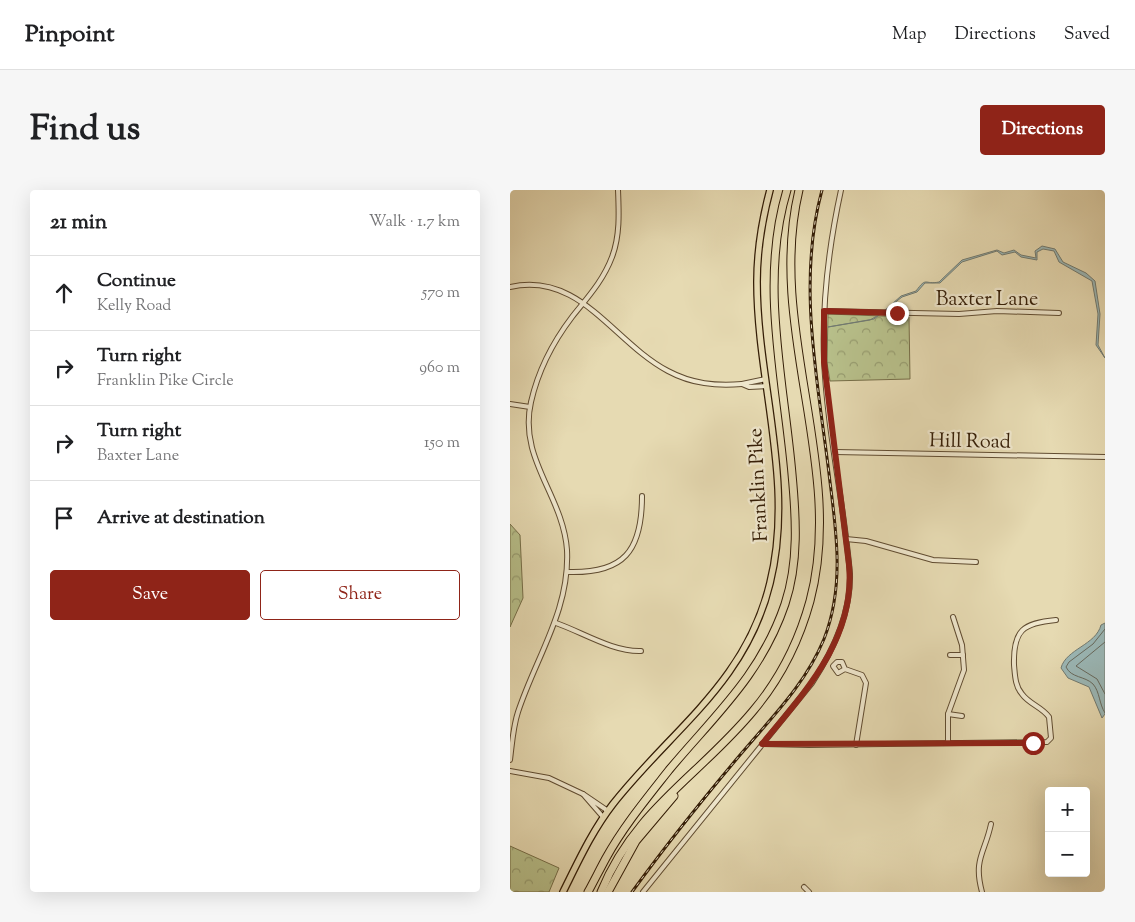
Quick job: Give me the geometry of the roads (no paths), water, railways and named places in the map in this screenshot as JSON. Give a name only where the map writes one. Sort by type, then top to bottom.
[{"type":"highway","points":[[589,892],[625,828],[669,771],[743,686],[768,645],[785,603],[794,561],[796,518],[774,290],[776,244],[787,190]]},
{"type":"highway","points":[[601,892],[616,860],[638,827],[744,721],[773,684],[799,633],[815,578],[819,544],[819,503],[790,275],[792,228],[799,190]]},
{"type":"highway","points":[[608,892],[636,841],[696,770]]},
{"type":"main road","name":"Franklin Pike","points":[[563,892],[603,817],[721,685],[749,640],[762,610],[775,563],[779,519],[757,273],[762,228],[770,190]]},
{"type":"street","points":[[510,760],[518,711],[556,623],[563,599],[567,572],[566,540],[559,514],[530,447],[528,428],[530,407],[534,388],[546,359],[567,324],[602,280],[614,252],[619,224],[618,190]]},
{"type":"street","points":[[643,892],[812,683],[836,641],[844,617],[850,585],[824,362],[824,311],[832,234],[841,190]]},
{"type":"street","points":[[510,287],[531,284],[550,286],[568,292],[650,359],[668,371],[707,384],[742,384],[749,387],[766,383]]},
{"type":"street","name":"Baxter Lane","points":[[824,311],[962,314],[997,310],[1060,313]]},
{"type":"street","points":[[510,404],[530,407]]},
{"type":"street","name":"Hill Road","points":[[835,452],[1105,457]]},
{"type":"street","points":[[567,572],[603,569],[627,556],[635,544],[641,528],[642,496]]},
{"type":"street","points":[[846,539],[866,541],[933,560],[976,562]]},
{"type":"street","points":[[948,743],[948,714],[962,678],[963,655],[961,640],[953,617]]},
{"type":"street","points":[[762,744],[856,745],[1049,741],[1051,728],[1049,717],[1024,697],[1017,685],[1014,648],[1018,635],[1028,625],[1056,620]]},
{"type":"street","points":[[556,623],[622,648],[641,651]]},
{"type":"street","points":[[950,655],[963,655]]},
{"type":"street","points":[[845,669],[862,675],[866,683],[856,745]]},
{"type":"street","points":[[948,714],[962,716]]},
{"type":"street","points":[[510,771],[549,778],[583,794],[608,811]]},
{"type":"street","points":[[583,794],[603,817]]},
{"type":"street","points":[[982,892],[978,877],[979,862],[991,824]]},
{"type":"street","points":[[804,887],[809,892]]},
{"type":"water","points":[[1042,246],[1055,249],[1063,262],[1086,273],[1095,281],[1100,314],[1098,345],[1105,358],[1096,345],[1098,314],[1092,281],[1059,262],[1054,251],[1043,249],[1037,252],[1037,260],[1021,257],[1015,252],[1002,255],[997,251],[962,262],[940,283],[934,283],[939,282],[962,260],[997,250],[1004,253],[1014,250],[1021,255],[1036,258],[1035,251]]},
{"type":"water","points":[[924,282],[934,283],[925,283],[917,292],[902,297],[885,311],[901,296],[916,291]]},
{"type":"water","points":[[1105,623],[1105,714],[1102,718],[1089,687],[1068,678],[1061,668],[1069,656],[1093,637],[1101,625]]},
{"type":"railway","points":[[632,892],[699,805],[797,686],[816,656],[830,620],[837,581],[836,542],[833,502],[812,336],[810,299],[814,226],[822,190]]}]
